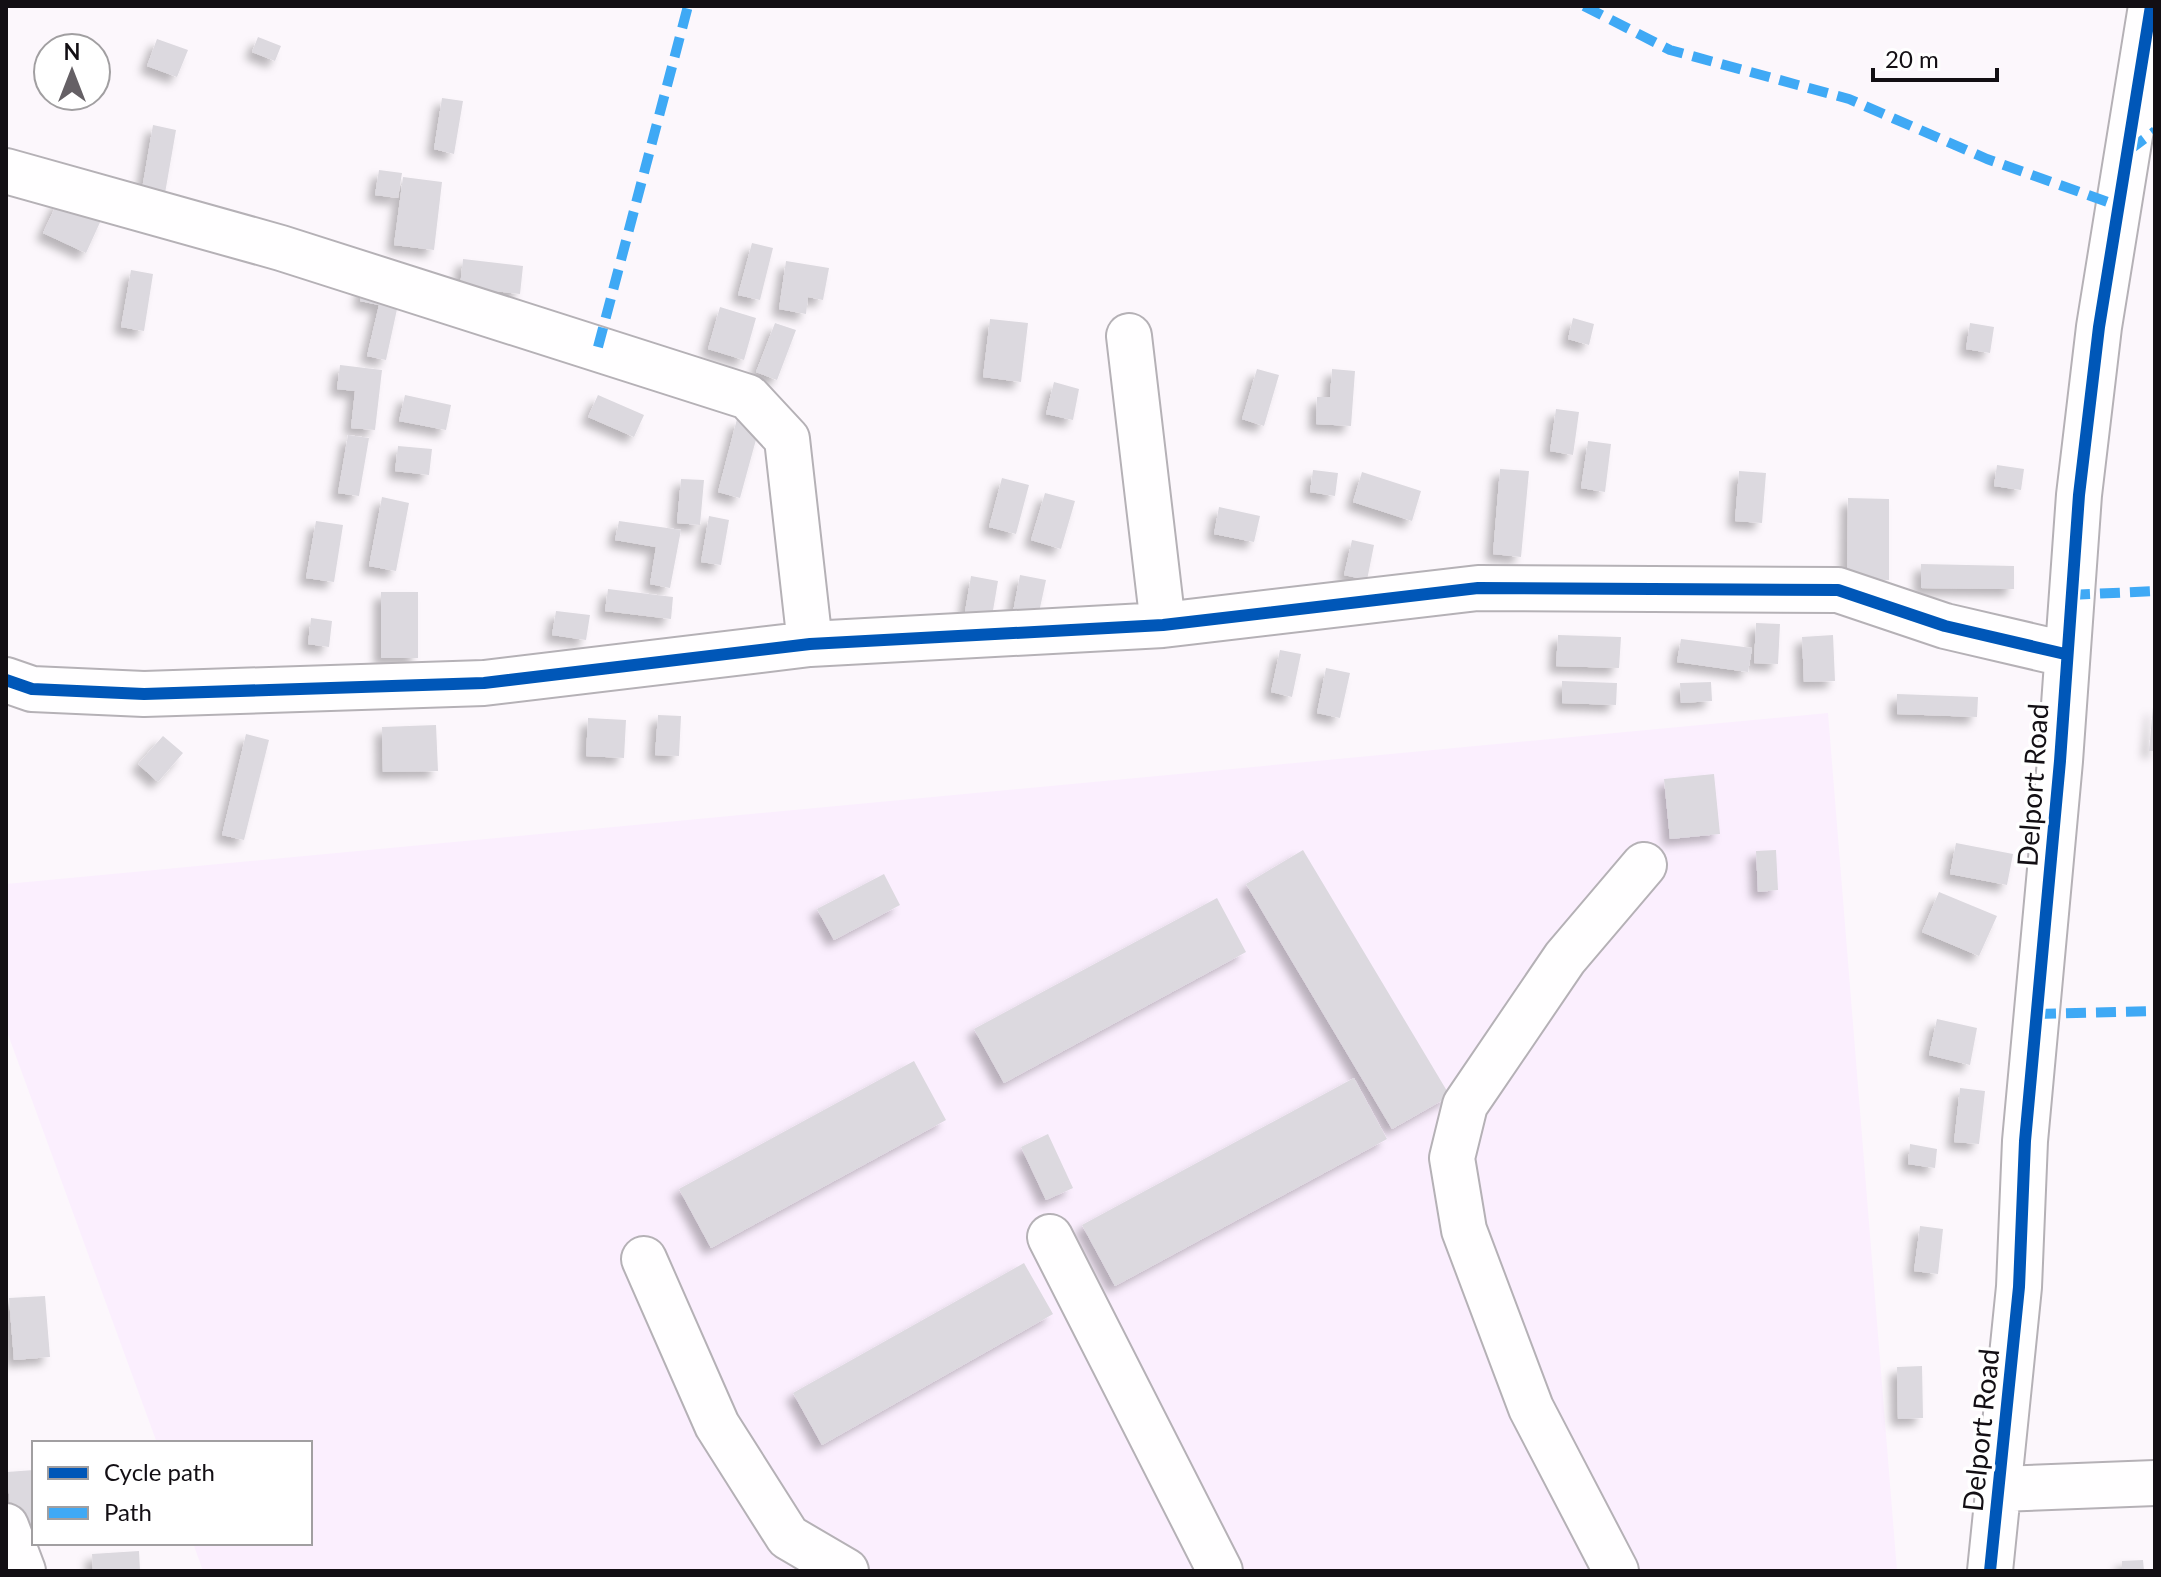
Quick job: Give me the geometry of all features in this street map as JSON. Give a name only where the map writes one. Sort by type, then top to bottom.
[{"type":"street","name":"Delport Road","points":[[1990,1571],[2019,1287],[2025,1141],[2060,761],[2065,654],[2099,327],[2137,214],[2151,6]]},
{"type":"street","points":[[6,171],[281,248],[748,397],[787,439],[810,644]]},
{"type":"street","points":[[1129,336],[1163,625]]},
{"type":"street","points":[[6,680],[32,689],[144,694],[484,683],[810,644],[1163,625],[1478,588],[1838,590],[1945,626],[2065,654]]},
{"type":"street","points":[[1616,1571],[1531,1408],[1464,1230],[1452,1158],[1465,1105],[1565,958],[1644,865]]},
{"type":"street","points":[[1050,1237],[1220,1571]]},
{"type":"street","points":[[644,1259],[717,1425],[788,1537],[846,1571]]},
{"type":"street","points":[[1999,1489],[2155,1483]]},
{"type":"street","points":[[6,1526],[23,1571]]},
{"type":"shaded area","points":[[1828,713],[1897,1571],[203,1571],[194,1545],[312,1545],[312,1441],[156,1441],[6,1029],[6,884]]},
{"type":"building","points":[[258,37],[281,46],[275,61],[252,52]]},
{"type":"building","points":[[157,39],[188,50],[177,77],[147,66]]},
{"type":"building","points":[[442,98],[463,101],[454,154],[434,149]]},
{"type":"building","points":[[153,125],[176,130],[164,199],[141,195]]},
{"type":"building","points":[[379,170],[402,173],[398,198],[375,195]]},
{"type":"building","points":[[403,177],[442,182],[434,250],[394,245]]},
{"type":"building","points":[[59,199],[102,218],[86,253],[43,233]]},
{"type":"building","points":[[752,243],[773,248],[760,300],[738,295]]},
{"type":"building","points":[[463,259],[523,266],[520,294],[460,287]]},
{"type":"building","points":[[786,261],[829,268],[823,300],[808,297],[806,314],[779,309]]},
{"type":"building","points":[[131,270],[153,274],[144,331],[121,327]]},
{"type":"building","points":[[365,279],[402,286],[386,360],[367,356],[379,305],[360,301]]},
{"type":"building","points":[[720,307],[756,318],[744,360],[708,349]]},
{"type":"building","points":[[1573,318],[1594,324],[1589,345],[1568,339]]},
{"type":"building","points":[[990,319],[1028,323],[1021,382],[983,377]]},
{"type":"building","points":[[775,323],[796,330],[777,380],[756,372]]},
{"type":"building","points":[[1970,323],[1994,327],[1990,353],[1966,349]]},
{"type":"building","points":[[340,365],[382,370],[375,430],[351,428],[355,391],[337,389]]},
{"type":"building","points":[[1257,369],[1279,375],[1264,426],[1242,419]]},
{"type":"building","points":[[1332,369],[1355,371],[1351,426],[1316,424],[1317,397],[1330,397]]},
{"type":"building","points":[[1054,382],[1079,389],[1073,420],[1046,414]]},
{"type":"building","points":[[405,395],[451,405],[446,430],[399,421]]},
{"type":"building","points":[[598,395],[644,415],[634,437],[588,417]]},
{"type":"building","points":[[1556,409],[1579,412],[1573,455],[1550,451]]},
{"type":"building","points":[[737,419],[760,425],[740,498],[718,492]]},
{"type":"building","points":[[348,435],[369,438],[359,496],[338,493]]},
{"type":"building","points":[[1588,441],[1611,444],[1605,492],[1581,488]]},
{"type":"building","points":[[398,446],[432,449],[429,475],[395,471]]},
{"type":"building","points":[[1997,465],[2024,469],[2021,490],[1994,486]]},
{"type":"building","points":[[1500,469],[1529,471],[1521,557],[1493,554]]},
{"type":"building","points":[[1313,470],[1338,473],[1335,496],[1310,492]]},
{"type":"building","points":[[1739,471],[1766,473],[1762,523],[1735,521]]},
{"type":"building","points":[[1362,472],[1421,491],[1412,521],[1353,502]]},
{"type":"building","points":[[1002,478],[1029,485],[1016,534],[989,527]]},
{"type":"building","points":[[681,479],[704,480],[700,525],[677,523]]},
{"type":"building","points":[[1045,493],[1075,501],[1061,549],[1031,540]]},
{"type":"building","points":[[382,497],[409,503],[396,571],[369,566]]},
{"type":"building","points":[[1848,498],[1889,499],[1889,580],[1847,579]]},
{"type":"building","points":[[1219,507],[1260,516],[1254,542],[1214,534]]},
{"type":"building","points":[[709,516],[729,520],[721,565],[701,562]]},
{"type":"building","points":[[316,521],[343,525],[334,582],[306,578]]},
{"type":"building","points":[[619,521],[681,530],[670,588],[650,584],[656,547],[615,540]]},
{"type":"building","points":[[1352,540],[1374,545],[1367,580],[1344,575]]},
{"type":"building","points":[[1921,564],[2014,566],[2014,589],[1921,588]]},
{"type":"building","points":[[1020,575],[1046,580],[1038,617],[1013,612]]},
{"type":"building","points":[[971,576],[998,581],[990,628],[963,624]]},
{"type":"building","points":[[608,589],[673,597],[671,619],[605,611]]},
{"type":"building","points":[[381,592],[418,592],[418,658],[381,658]]},
{"type":"building","points":[[556,611],[590,615],[586,640],[552,635]]},
{"type":"building","points":[[311,618],[332,621],[329,647],[308,644]]},
{"type":"building","points":[[1756,623],[1780,624],[1778,664],[1754,663]]},
{"type":"building","points":[[1558,635],[1621,637],[1619,668],[1556,666]]},
{"type":"building","points":[[1833,635],[1835,681],[1804,682],[1802,637]]},
{"type":"building","points":[[1681,639],[1752,648],[1748,672],[1677,662]]},
{"type":"building","points":[[1280,650],[1301,654],[1292,697],[1271,692]]},
{"type":"building","points":[[1326,668],[1350,673],[1340,718],[1317,713]]},
{"type":"building","points":[[1562,681],[1617,683],[1616,705],[1562,703]]},
{"type":"building","points":[[1711,682],[1712,701],[1681,703],[1680,683]]},
{"type":"building","points":[[1897,694],[1978,697],[1977,717],[1897,714]]},
{"type":"building","points":[[2153,707],[2155,751],[2149,751]]},
{"type":"building","points":[[658,715],[681,716],[679,756],[655,755]]},
{"type":"building","points":[[588,718],[626,720],[624,758],[586,756]]},
{"type":"building","points":[[436,725],[438,771],[383,772],[382,727]]},
{"type":"building","points":[[246,734],[269,740],[244,840],[222,835]]},
{"type":"building","points":[[163,736],[183,753],[158,782],[138,764]]},
{"type":"building","points":[[1714,774],[1720,834],[1670,839],[1664,779]]},
{"type":"building","points":[[1956,843],[2013,854],[2007,885],[1950,874]]},
{"type":"building","points":[[1303,850],[1450,1096],[1392,1129],[1246,884]]},
{"type":"building","points":[[1776,850],[1778,890],[1758,892],[1756,851]]},
{"type":"building","points":[[884,874],[900,905],[834,940],[817,909]]},
{"type":"building","points":[[1939,892],[1997,916],[1979,956],[1922,932]]},
{"type":"building","points":[[1217,898],[1246,952],[1004,1083],[974,1029]]},
{"type":"building","points":[[1937,1019],[1977,1028],[1970,1065],[1929,1055]]},
{"type":"building","points":[[914,1061],[946,1120],[711,1248],[679,1189]]},
{"type":"building","points":[[1354,1078],[1387,1139],[1115,1286],[1082,1225]]},
{"type":"building","points":[[1960,1088],[1985,1091],[1979,1144],[1954,1142]]},
{"type":"building","points":[[1048,1134],[1073,1188],[1046,1200],[1021,1147]]},
{"type":"building","points":[[1910,1144],[1937,1149],[1935,1168],[1908,1164]]},
{"type":"building","points":[[1920,1226],[1943,1229],[1938,1274],[1914,1271]]},
{"type":"building","points":[[1024,1263],[1053,1314],[822,1445],[793,1393]]},
{"type":"building","points":[[45,1296],[50,1357],[14,1360],[9,1298]]},
{"type":"building","points":[[1922,1366],[1923,1418],[1898,1419],[1897,1367]]},
{"type":"building","points":[[32,1470],[32,1535],[13,1537],[7,1472]]},
{"type":"building","points":[[139,1551],[140,1571],[93,1571],[92,1554]]},
{"type":"building","points":[[2143,1560],[2144,1571],[2122,1571],[2122,1561]]},
{"type":"marked path","points":[[598,347],[688,6]]},
{"type":"marked path","points":[[1584,6],[1670,50],[1849,99],[1987,159],[2119,206]]},
{"type":"marked path","points":[[2128,151],[2155,131]]},
{"type":"marked path","points":[[2070,595],[2155,591]]},
{"type":"marked path","points":[[2036,1014],[2155,1011]]},
{"type":"cycle path","points":[[1990,1571],[2019,1287],[2025,1141],[2060,761],[2079,495],[2099,327],[2151,6]]},
{"type":"cycle path","points":[[6,680],[32,689],[144,694],[484,683],[810,644],[1163,625],[1478,588],[1838,590],[1945,626],[2065,654]]}]
